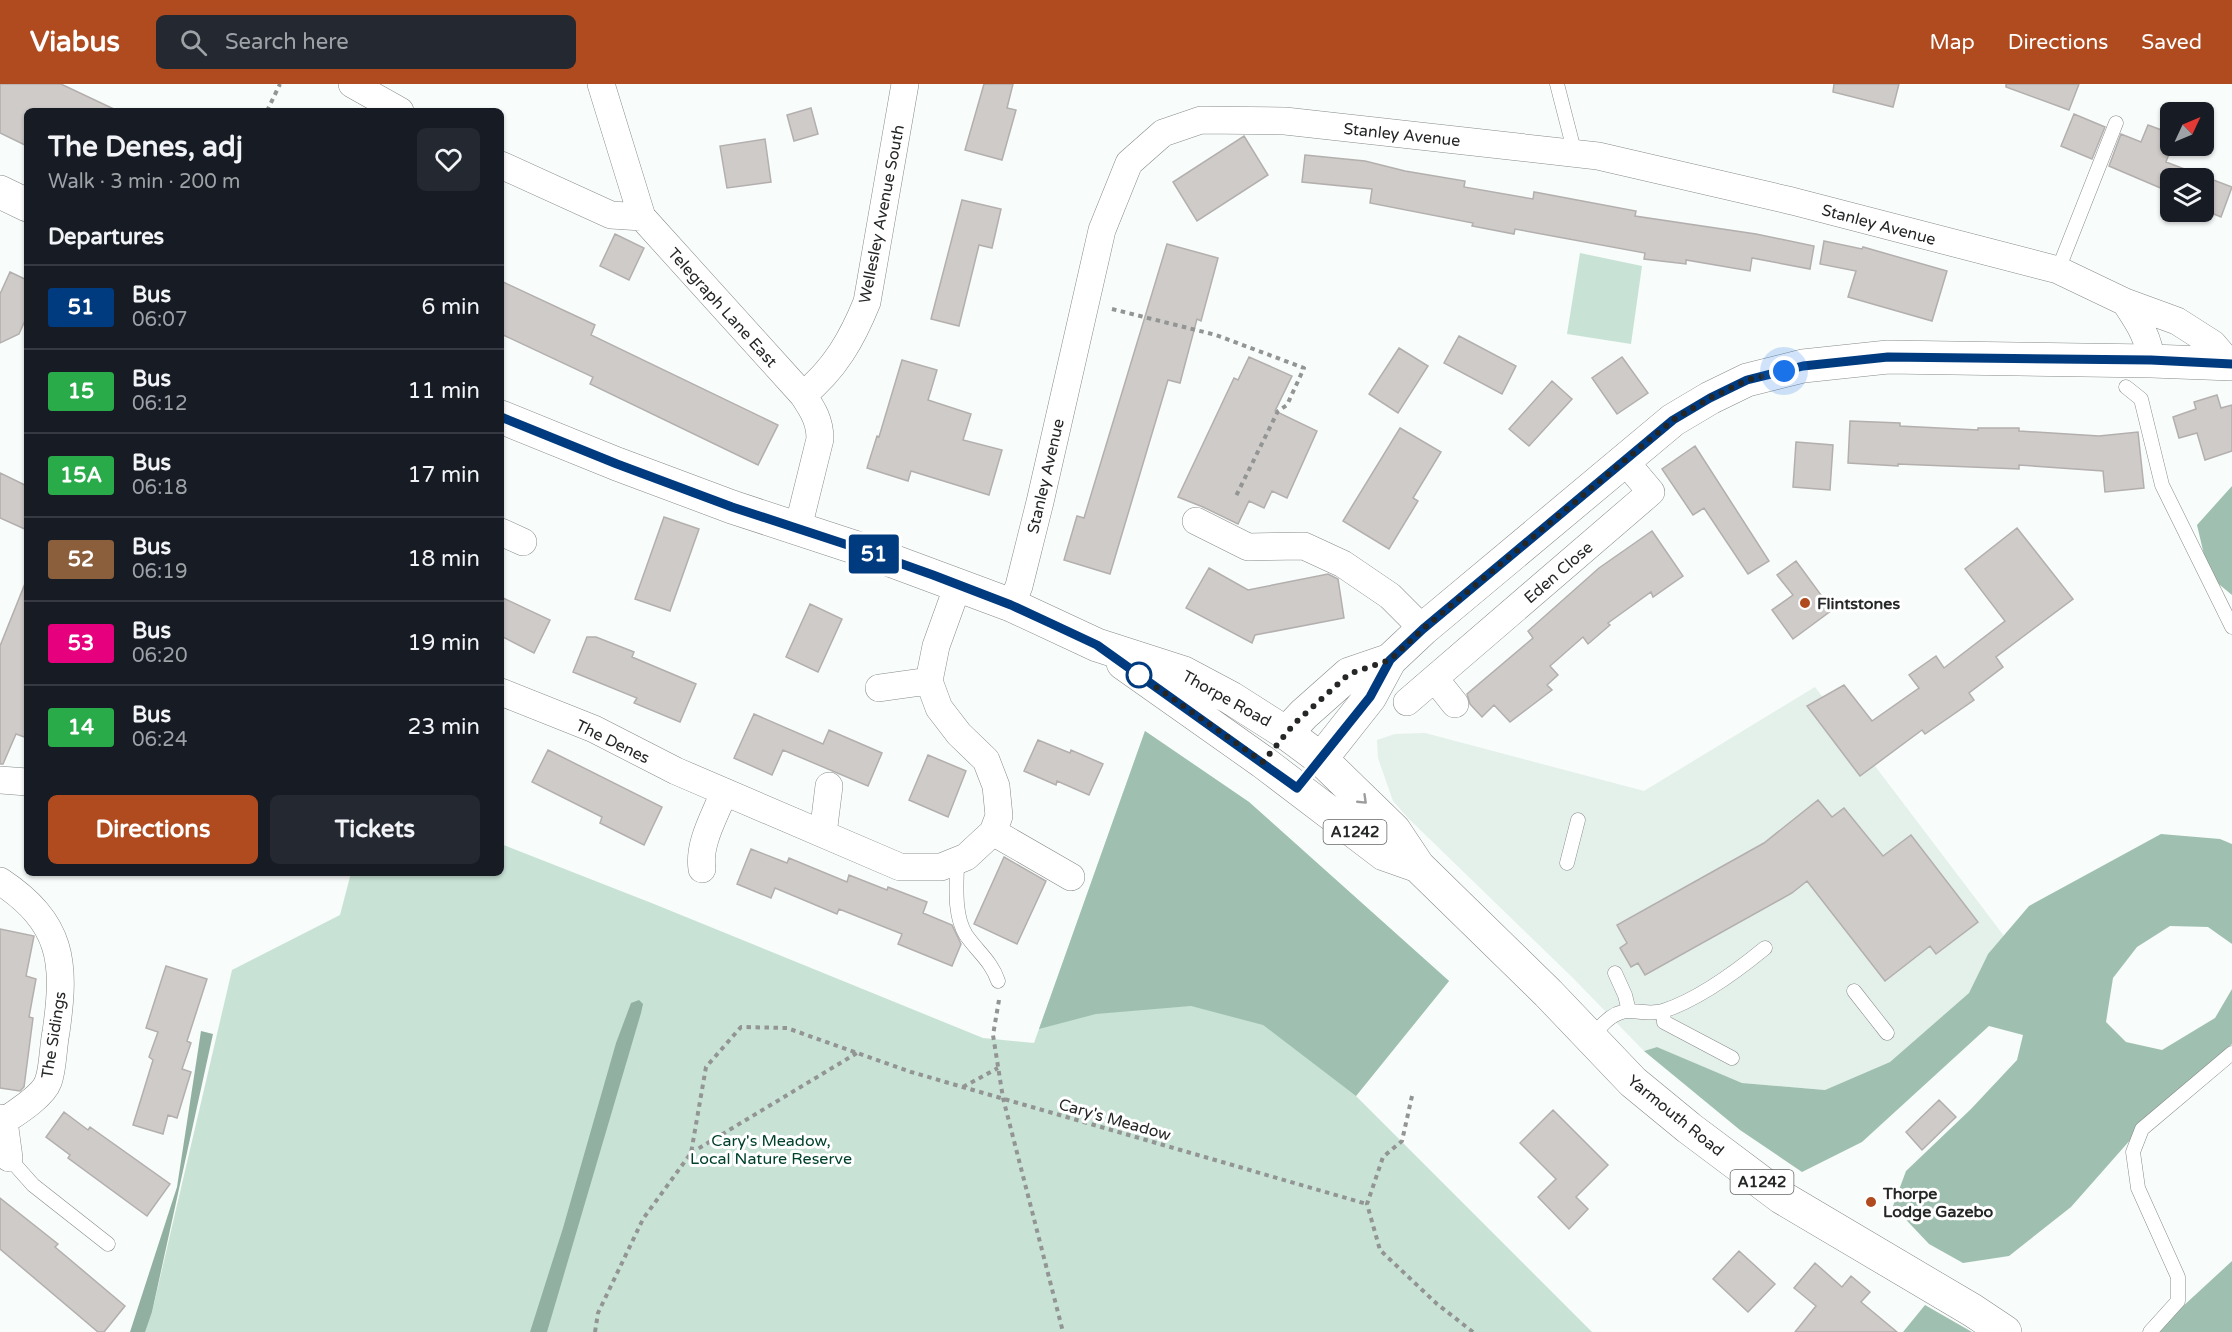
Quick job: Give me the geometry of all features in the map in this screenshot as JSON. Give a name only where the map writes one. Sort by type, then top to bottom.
[{"type":"main road","points":[[0,192],[24,204]]},
{"type":"main road","points":[[1297,788],[1370,697],[1390,660],[1423,629],[1673,420],[1747,380],[1803,366],[1888,357],[2151,360],[2231,364]]},
{"type":"main road","name":"Thorpe Road","points":[[504,418],[721,503],[798,528],[1011,605],[1097,645],[1184,673],[1231,698],[1286,733]]},
{"type":"main road","name":"Thorpe Road","points":[[1097,645],[1263,762]]},
{"type":"main road","points":[[1263,762],[1304,714],[1349,674],[1390,660]]},
{"type":"main road","name":"Yarmouth Road","points":[[1286,733],[1321,759],[1394,830],[1418,866],[1548,993],[1633,1082],[1689,1128],[1781,1197],[1972,1310],[2005,1332]]},
{"type":"main road","name":"Yarmouth Road","points":[[1263,762],[1384,854],[1418,866]]},
{"type":"street","points":[[352,84],[395,108]]},
{"type":"street","name":"Telegraph Lane East","points":[[601,84],[642,217],[804,395],[816,413],[820,427],[820,439],[798,528]]},
{"type":"street","name":"Wellesley Avenue South","points":[[804,395],[837,362],[867,302],[905,84]]},
{"type":"street","name":"Stanley Avenue","points":[[1011,605],[1019,586],[1040,502],[1102,230],[1129,163],[1163,133],[1201,120],[1285,121],[1598,156],[1792,201],[2058,270],[2125,302],[2177,321],[2213,344],[2231,364]]},
{"type":"street","points":[[504,166],[611,215],[642,217]]},
{"type":"street","points":[[2125,302],[2144,331],[2150,345],[2151,360]]},
{"type":"street","name":"Eden Close","points":[[1407,702],[1651,492],[1624,460]]},
{"type":"street","points":[[1196,521],[1248,547],[1304,546],[1343,564],[1390,596],[1423,629]]},
{"type":"street","points":[[958,585],[936,646],[928,681],[939,708],[959,734],[986,760],[996,786],[999,816],[993,832],[1071,877]]},
{"type":"street","points":[[1435,679],[1455,704]]},
{"type":"street","points":[[879,688],[928,681]]},
{"type":"street","name":"The Denes","points":[[504,693],[594,729],[676,771],[900,867],[941,867],[966,857],[993,832]]},
{"type":"street","points":[[0,780],[24,782]]},
{"type":"street","points":[[823,834],[829,786]]},
{"type":"street","points":[[702,869],[700,856],[702,846],[724,792]]},
{"type":"street","name":"The Sidings","points":[[0,881],[15,891],[47,924],[59,959],[61,992],[48,1083],[25,1107],[2,1120],[9,1158]]},
{"type":"lane","points":[[1557,84],[1575,153]]},
{"type":"lane","points":[[2058,270],[2116,123]]},
{"type":"lane","points":[[2126,387],[2141,399],[2162,485],[2232,627]]},
{"type":"lane","points":[[1567,863],[1578,820]]},
{"type":"lane","points":[[957,860],[958,910],[965,933],[994,968],[998,981]]},
{"type":"lane","points":[[1592,1041],[1605,1021],[1629,1011],[1644,1013],[1663,1011],[1716,985],[1765,948]]},
{"type":"lane","points":[[1615,973],[1626,995],[1629,1011]]},
{"type":"lane","points":[[1854,991],[1887,1033]]},
{"type":"lane","points":[[1663,1011],[1664,1022],[1732,1058]]},
{"type":"lane","points":[[2150,1332],[2178,1301],[2178,1277],[2138,1188],[2133,1152],[2142,1129],[2232,1053]]},
{"type":"lane","points":[[9,1158],[33,1185],[108,1244]]},
{"type":"path","points":[[268,108],[280,84]]},
{"type":"path","points":[[1085,304],[1145,316],[1216,335],[1304,368],[1287,405],[1278,411],[1235,498]]},
{"type":"path","points":[[998,981],[1001,993],[993,1035],[1003,1098],[1063,1332]]},
{"type":"path","name":"Cary's Meadow","points":[[691,1154],[706,1067],[741,1027],[788,1028],[911,1072],[1367,1204]]},
{"type":"path","name":"Cary's Meadow","points":[[595,1332],[598,1313],[643,1219],[691,1154],[857,1053]]},
{"type":"path","points":[[963,1087],[998,1068]]},
{"type":"path","points":[[1412,1096],[1402,1142],[1383,1157],[1367,1204],[1380,1250],[1437,1304],[1473,1332]]},
{"type":"shaded area","points":[[2232,486],[2232,595],[2209,576],[2197,525]]},
{"type":"shaded area","points":[[1815,687],[2004,936],[1988,954],[1969,993],[1890,1062],[1825,1090],[1742,1083],[1657,1047],[1644,1051],[1573,978],[1408,818],[1393,801],[1378,758],[1377,740],[1395,734],[1425,733],[1644,791]]},
{"type":"shaded area","points":[[1145,731],[1249,802],[1449,981],[1356,1096],[1263,1025],[1191,1006],[1096,1014],[1039,1029]]},
{"type":"shaded area","points":[[2161,834],[2220,839],[2232,844],[2232,944],[2208,927],[2170,926],[2137,947],[2113,978],[2106,1022],[2126,1042],[2162,1050],[2215,1018],[2232,989],[2232,1044],[2139,1130],[2071,1207],[2009,1256],[1963,1263],[1929,1244],[1893,1206],[1906,1171],[1971,1109],[2017,1060],[2023,1035],[1989,1026],[1862,1142],[1802,1172],[1740,1130],[1644,1051],[1657,1047],[1742,1083],[1825,1090],[1890,1062],[1969,993],[1988,954],[2029,906]]},
{"type":"shaded area","points":[[639,1000],[643,1004],[641,1013],[547,1332],[530,1332],[563,1228],[616,1043],[631,1003]]},
{"type":"shaded area","points":[[201,1031],[213,1034],[152,1312],[145,1332],[130,1332],[177,1187]]},
{"type":"shaded area","points":[[2232,1261],[2232,1332],[2155,1332]]},
{"type":"shaded area","points":[[1925,1305],[1972,1332],[1903,1332]]},
{"type":"green space","points":[[1580,253],[1642,266],[1631,344],[1567,334]]},
{"type":"green space","name":"Cary's Meadow, Local Nature Reserve","points":[[1145,731],[1249,802],[1449,981],[1356,1096],[1592,1332],[144,1332],[152,1312],[232,970],[340,915],[350,876],[504,876],[504,845],[983,1038],[1034,1043]]},
{"type":"building","points":[[0,84],[61,84],[112,108],[24,108],[24,145],[0,133]]},
{"type":"building","points":[[984,84],[1013,84],[1007,108],[1016,110],[1002,160],[965,150]]},
{"type":"building","points":[[1834,84],[1899,84],[1893,107],[1833,92]]},
{"type":"building","points":[[2006,84],[2079,84],[2069,110],[2006,87]]},
{"type":"building","points":[[811,108],[818,134],[794,141],[787,115]]},
{"type":"building","points":[[2074,114],[2105,127],[2092,159],[2061,146]]},
{"type":"building","points":[[2148,125],[2160,129],[2160,156],[2168,156],[2166,162],[2182,168],[2160,168],[2160,188],[2109,166],[2121,134],[2141,142]]},
{"type":"building","points":[[1244,136],[1268,175],[1197,221],[1173,182]]},
{"type":"building","points":[[765,139],[771,182],[727,188],[720,146]]},
{"type":"building","points":[[1305,155],[1365,161],[1405,171],[1465,181],[1464,187],[1533,199],[1534,192],[1636,211],[1635,216],[1756,234],[1814,246],[1810,269],[1752,258],[1750,271],[1686,260],[1686,264],[1644,259],[1645,253],[1515,229],[1514,234],[1472,226],[1473,223],[1370,203],[1372,189],[1302,182]]},
{"type":"building","points":[[2214,180],[2232,187],[2221,217],[2214,214]]},
{"type":"building","points":[[962,200],[1001,209],[992,248],[979,245],[959,326],[931,319]]},
{"type":"building","points":[[615,234],[644,248],[629,280],[600,266]]},
{"type":"building","points":[[1824,241],[1862,249],[1863,247],[1947,271],[1932,321],[1848,297],[1856,271],[1820,264]]},
{"type":"building","points":[[1167,244],[1218,258],[1201,321],[1197,319],[1180,383],[1168,380],[1110,574],[1064,560],[1077,516],[1084,518]]},
{"type":"building","points":[[10,272],[24,279],[24,323],[19,334],[0,343],[0,294]]},
{"type":"building","points":[[504,282],[595,325],[591,335],[778,425],[758,465],[590,384],[593,377],[504,335]]},
{"type":"building","points":[[1459,336],[1516,366],[1502,394],[1444,363]]},
{"type":"building","points":[[1399,348],[1428,366],[1398,413],[1369,394]]},
{"type":"building","points":[[1249,357],[1292,376],[1275,411],[1317,431],[1287,498],[1272,491],[1264,508],[1249,501],[1238,524],[1178,497],[1234,378],[1238,380]]},
{"type":"building","points":[[1622,357],[1648,393],[1617,414],[1592,378]]},
{"type":"building","points":[[902,360],[937,370],[928,400],[971,414],[963,440],[1002,450],[989,495],[911,471],[908,481],[867,468],[877,436],[879,437]]},
{"type":"building","points":[[1552,381],[1572,399],[1529,446],[1509,429]]},
{"type":"building","points":[[2217,395],[2221,408],[2232,405],[2232,451],[2205,460],[2197,433],[2179,438],[2173,417],[2196,409],[2194,402]]},
{"type":"building","points":[[1850,421],[1978,430],[1978,428],[2019,428],[2019,431],[2099,436],[2138,432],[2144,488],[2105,492],[2103,471],[2019,465],[2019,469],[1848,463]]},
{"type":"building","points":[[1400,428],[1441,452],[1413,498],[1418,501],[1389,549],[1343,521]]},
{"type":"building","points":[[1796,442],[1833,445],[1830,490],[1793,487]]},
{"type":"building","points":[[1695,446],[1769,561],[1748,574],[1704,508],[1693,515],[1662,469]]},
{"type":"building","points":[[0,473],[24,485],[24,529],[0,518]]},
{"type":"building","points":[[664,517],[699,529],[670,611],[635,599]]},
{"type":"building","points":[[2017,528],[2073,599],[1996,657],[2003,667],[1969,693],[1974,700],[1925,734],[1922,730],[1860,776],[1807,706],[1844,685],[1872,721],[1919,688],[1909,675],[1936,656],[1944,668],[2005,621],[1965,569]]},
{"type":"building","points":[[1652,531],[1683,576],[1653,597],[1651,592],[1608,623],[1610,625],[1588,644],[1583,637],[1550,666],[1558,675],[1547,685],[1552,690],[1510,722],[1494,705],[1482,717],[1470,704],[1467,694],[1533,638],[1528,631],[1599,568]]},
{"type":"building","name":"Flintstones","points":[[1796,561],[1832,610],[1793,639],[1772,610],[1793,595],[1777,575]]},
{"type":"building","points":[[1209,568],[1248,590],[1328,574],[1338,579],[1344,618],[1255,635],[1252,643],[1186,608]]},
{"type":"building","points":[[24,586],[24,737],[16,734],[3,764],[0,764],[0,646]]},
{"type":"building","points":[[504,598],[550,620],[534,653],[504,638]]},
{"type":"building","points":[[810,604],[842,619],[818,672],[786,657]]},
{"type":"building","points":[[587,637],[596,637],[634,652],[632,657],[696,684],[680,722],[634,703],[637,698],[573,672]]},
{"type":"building","points":[[754,714],[823,744],[829,730],[882,753],[868,786],[783,750],[772,775],[734,758]]},
{"type":"building","points":[[1038,740],[1070,753],[1071,750],[1103,764],[1089,795],[1057,781],[1056,785],[1024,771]]},
{"type":"building","points":[[548,750],[662,807],[644,845],[600,823],[602,817],[532,782]]},
{"type":"building","points":[[928,755],[966,771],[948,817],[909,800]]},
{"type":"building","points":[[1818,800],[1832,817],[1844,808],[1883,856],[1911,835],[1978,922],[1936,954],[1930,946],[1885,981],[1807,881],[1792,893],[1645,975],[1638,963],[1631,967],[1620,948],[1627,943],[1617,925],[1764,843]]},
{"type":"building","points":[[751,849],[787,863],[789,858],[847,882],[849,875],[927,902],[923,913],[952,925],[961,944],[952,966],[898,944],[902,934],[839,909],[837,914],[775,888],[771,898],[737,884]]},
{"type":"building","points":[[1004,857],[1046,881],[1017,944],[974,924]]},
{"type":"building","points":[[0,929],[34,936],[26,976],[36,979],[29,1017],[33,1018],[24,1087],[20,1091],[0,1088]]},
{"type":"building","points":[[166,966],[207,979],[187,1041],[191,1043],[182,1069],[191,1072],[177,1118],[168,1115],[163,1134],[133,1125],[153,1060],[149,1057],[158,1032],[146,1028]]},
{"type":"building","points":[[1939,1100],[1956,1117],[1922,1150],[1906,1132]]},
{"type":"building","points":[[1553,1110],[1608,1165],[1576,1197],[1588,1209],[1569,1229],[1538,1197],[1556,1179],[1520,1143]]},
{"type":"building","points":[[64,1112],[88,1130],[90,1127],[170,1184],[147,1216],[68,1158],[70,1155],[46,1137]]},
{"type":"building","points":[[0,1198],[58,1244],[55,1247],[125,1306],[104,1332],[98,1332],[0,1249]]},
{"type":"building","points":[[1739,1251],[1775,1284],[1748,1312],[1713,1279]]},
{"type":"building","points":[[1815,1263],[1842,1287],[1851,1276],[1870,1292],[1861,1302],[1897,1332],[1795,1332],[1816,1306],[1794,1288]]},
{"type":"bus line","name":"51","points":[[504,418],[732,507],[933,575],[1011,605],[1050,623],[1097,645],[1297,788],[1370,697],[1390,660],[1423,629],[1673,420],[1747,380],[1803,366],[1888,357],[2151,360],[2232,364]]},
{"type":"place","name":"Flintstones","points":[[1805,603]]},
{"type":"place","name":"Thorpe Lodge Gazebo","points":[[1871,1202]]},
{"type":"route","points":[[1139,675],[1263,762],[1294,724],[1349,674],[1390,660],[1423,629],[1673,420],[1747,380],[1784,371]]}]
